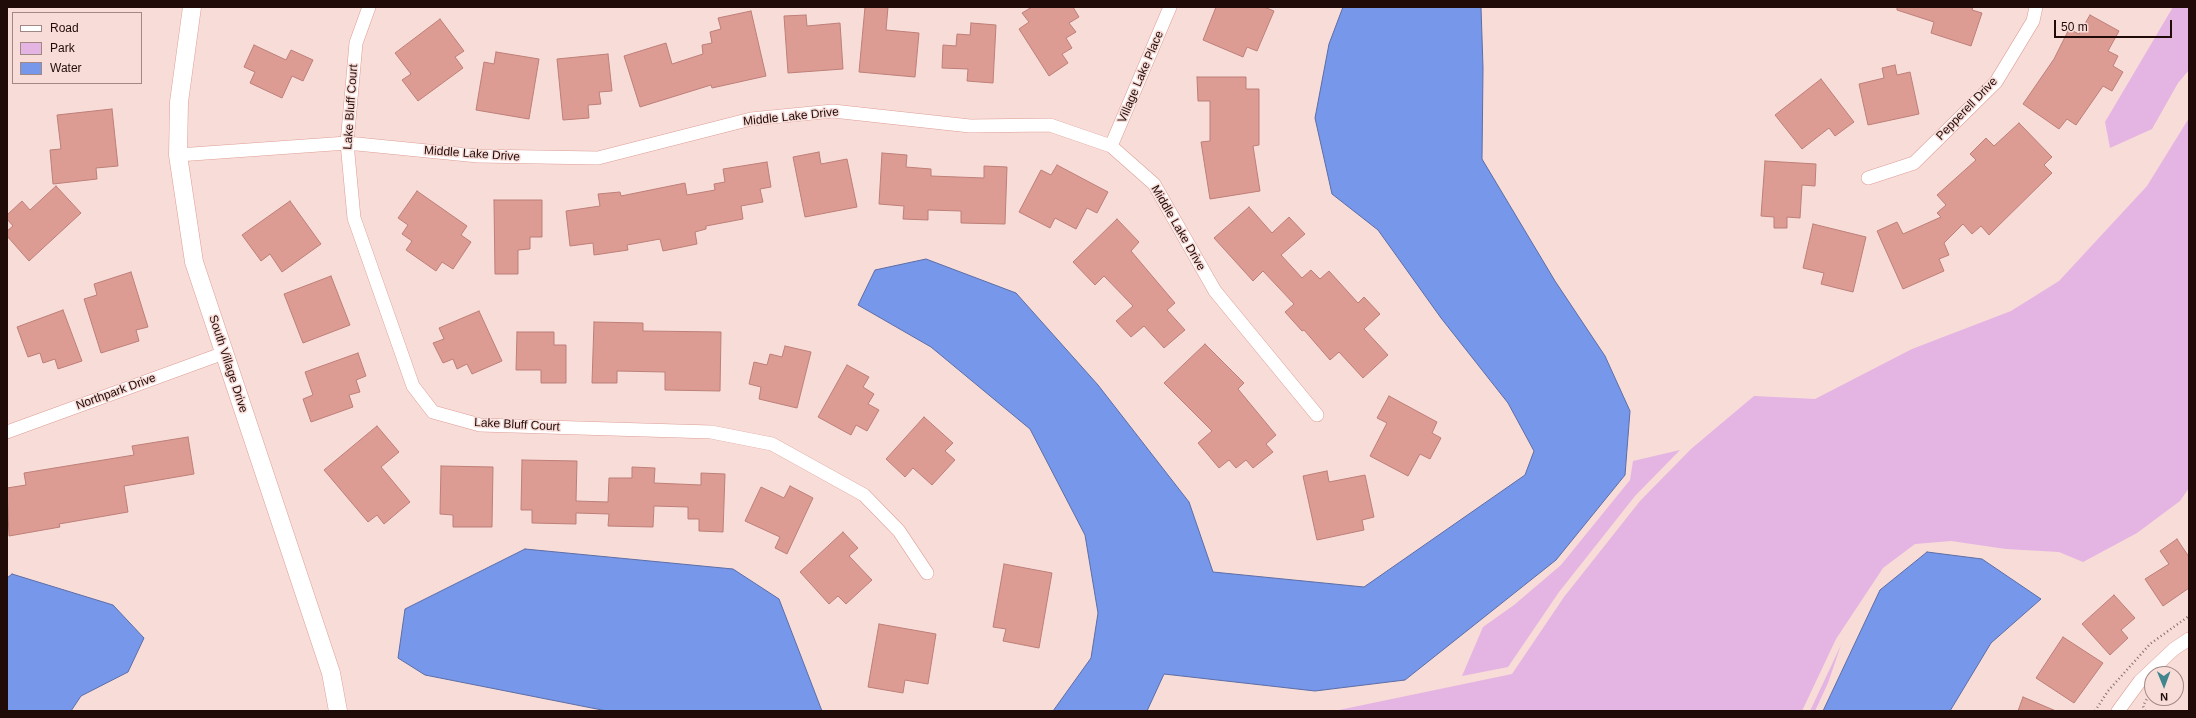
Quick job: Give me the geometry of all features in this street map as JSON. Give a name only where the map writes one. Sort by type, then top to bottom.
[{"type":"street","name":"South Village Drive","points":[[192,7],[179,102],[178,155],[194,262],[331,673],[338,711]]},
{"type":"street","name":"Lake Bluff Court","points":[[369,7],[356,43],[347,143],[354,218],[413,386],[434,412],[480,425],[711,432],[772,444],[864,495],[899,531],[927,573]]},
{"type":"street","name":"Village Lake Place","points":[[1111,146],[1170,7]]},
{"type":"street","name":"Pepperell Drive","points":[[1868,178],[1914,163],[1996,82],[2034,21],[2036,7]]},
{"type":"street","name":"Middle Lake Drive","points":[[178,155],[347,143],[478,156],[598,158],[751,119],[833,111],[970,126],[1050,125],[1111,146],[1154,184],[1215,291],[1317,415]]},
{"type":"street","name":"Northpark Drive","points":[[7,432],[224,353]]},
{"type":"street","points":[[2118,711],[2140,681],[2174,649],[2189,638]]},
{"type":"path","points":[[2095,711],[2108,691],[2150,644],[2189,616]]},
{"type":"green space","points":[[2173,7],[2189,7],[2189,70],[2178,83],[2152,129],[2110,148],[2105,122]]},
{"type":"green space","points":[[2189,118],[2189,488],[2180,501],[2137,533],[2083,562],[2059,552],[2006,549],[1951,541],[1915,544],[1883,568],[1836,639],[1802,711],[1334,711],[1512,674],[1564,597],[1640,501],[1691,449],[1754,396],[1815,399],[1912,349],[2011,311],[2059,281],[2147,186]]},
{"type":"green space","points":[[1680,450],[1635,496],[1559,592],[1508,667],[1462,676],[1483,627],[1514,605],[1561,565],[1630,480],[1633,461]]},
{"type":"green space","points":[[1841,645],[1828,683],[1815,711],[1810,711]]},
{"type":"water","points":[[1343,7],[1481,7],[1483,68],[1482,159],[1555,281],[1605,356],[1630,411],[1625,475],[1556,560],[1405,680],[1315,691],[1164,674],[1147,711],[1053,711],[1091,658],[1098,613],[1085,535],[1030,429],[931,347],[858,305],[875,270],[926,259],[1016,293],[1098,385],[1189,502],[1213,572],[1364,587],[1525,475],[1534,451],[1508,403],[1441,318],[1378,230],[1332,194],[1315,118],[1329,44]]},
{"type":"water","points":[[525,549],[733,569],[779,599],[822,711],[607,711],[425,675],[398,658],[405,609]]},
{"type":"water","points":[[1927,552],[1982,559],[2041,599],[1991,643],[1950,711],[1823,711],[1880,590]]},
{"type":"water","points":[[12,574],[113,605],[144,638],[128,672],[81,696],[71,711],[7,711],[7,578]]},
{"type":"building","points":[[865,7],[888,7],[886,30],[919,33],[915,77],[859,72]]},
{"type":"building","points":[[1032,7],[1073,7],[1079,17],[1069,23],[1076,32],[1066,38],[1072,48],[1062,54],[1068,63],[1049,76],[1019,29],[1029,22],[1022,13]]},
{"type":"building","points":[[1216,7],[1264,7],[1274,11],[1257,51],[1247,47],[1243,57],[1203,40]]},
{"type":"building","points":[[1897,7],[1973,7],[1972,10],[1982,13],[1971,46],[1931,33],[1934,22],[1897,10]]},
{"type":"building","points":[[751,11],[766,76],[712,88],[711,85],[640,107],[624,56],[666,43],[672,64],[703,54],[702,45],[712,43],[710,32],[721,29],[718,18]]},
{"type":"building","points":[[806,15],[807,26],[840,23],[843,69],[788,73],[784,16]]},
{"type":"building","points":[[2090,15],[2119,31],[2108,51],[2118,56],[2113,66],[2123,72],[2112,91],[2103,86],[2076,125],[2067,119],[2059,129],[2023,104],[2054,59],[2069,29],[2079,34]]},
{"type":"building","points":[[440,19],[464,51],[455,57],[463,68],[418,101],[402,80],[411,74],[395,53]]},
{"type":"building","points":[[971,23],[996,25],[993,83],[967,81],[968,69],[942,68],[943,45],[956,46],[957,34],[970,35]]},
{"type":"building","points":[[254,45],[286,60],[291,50],[313,60],[303,81],[292,76],[282,98],[250,83],[255,72],[244,67]]},
{"type":"building","points":[[496,52],[539,59],[529,119],[476,110],[484,62],[494,64]]},
{"type":"building","points":[[608,54],[612,91],[599,92],[601,104],[588,105],[589,118],[563,120],[557,59]]},
{"type":"building","points":[[1895,65],[1897,75],[1910,72],[1919,114],[1868,125],[1859,84],[1884,78],[1882,68]]},
{"type":"building","points":[[1197,77],[1246,77],[1246,89],[1259,89],[1259,145],[1253,146],[1260,191],[1210,199],[1201,142],[1210,141],[1210,101],[1198,101]]},
{"type":"building","points":[[1821,79],[1854,122],[1835,136],[1829,128],[1802,149],[1775,115]]},
{"type":"building","points":[[112,109],[118,166],[96,168],[97,179],[53,184],[50,150],[61,149],[57,115]]},
{"type":"building","points":[[2019,123],[2052,157],[2044,165],[2052,173],[1989,235],[1981,226],[1972,234],[1963,224],[1944,243],[1949,255],[1939,259],[1944,271],[1903,289],[1877,231],[1897,222],[1903,234],[1941,217],[1937,213],[1946,205],[1937,195],[1976,160],[1970,154],[1986,138],[1994,146]]},
{"type":"building","points":[[819,152],[821,164],[847,159],[857,207],[805,217],[793,157]]},
{"type":"building","points":[[882,153],[907,155],[906,167],[931,169],[931,176],[984,178],[984,166],[1007,167],[1005,224],[961,223],[961,211],[928,210],[928,220],[903,219],[904,206],[879,204]]},
{"type":"building","points":[[1765,161],[1816,164],[1815,186],[1802,185],[1800,218],[1787,217],[1787,228],[1774,228],[1774,217],[1761,216]]},
{"type":"building","points":[[767,162],[771,187],[760,189],[763,202],[741,206],[743,219],[706,226],[706,229],[695,232],[697,244],[663,251],[660,239],[627,245],[628,250],[594,255],[593,243],[570,246],[566,211],[600,206],[598,194],[620,192],[621,196],[685,183],[687,195],[715,190],[714,184],[725,182],[723,169]]},
{"type":"building","points":[[1057,165],[1108,192],[1097,213],[1087,208],[1076,229],[1055,218],[1050,228],[1019,212],[1041,170],[1051,175]]},
{"type":"building","points":[[56,186],[81,213],[29,261],[7,236],[7,231],[13,226],[7,219],[7,215],[22,201],[30,210]]},
{"type":"building","points":[[417,191],[467,226],[461,235],[471,242],[453,269],[442,262],[436,271],[406,250],[412,241],[402,234],[408,225],[398,218]]},
{"type":"building","points":[[494,200],[542,200],[542,237],[530,237],[530,249],[518,250],[518,274],[495,274]]},
{"type":"building","points":[[290,201],[321,244],[282,272],[270,254],[261,261],[242,235]]},
{"type":"building","points":[[1249,207],[1272,233],[1289,217],[1305,234],[1281,255],[1302,278],[1311,270],[1320,279],[1329,271],[1358,303],[1364,297],[1380,314],[1364,329],[1388,355],[1363,378],[1339,352],[1330,360],[1304,330],[1302,331],[1285,312],[1294,304],[1263,271],[1253,281],[1214,238]]},
{"type":"building","points":[[1117,219],[1139,242],[1131,251],[1175,303],[1167,310],[1185,330],[1164,348],[1144,326],[1131,337],[1116,321],[1133,306],[1104,276],[1095,285],[1073,262]]},
{"type":"building","points":[[1813,224],[1866,237],[1853,292],[1821,284],[1824,273],[1803,268]]},
{"type":"building","points":[[131,272],[148,327],[136,330],[139,341],[101,353],[84,299],[97,295],[94,284]]},
{"type":"building","points":[[331,276],[350,325],[303,343],[284,294]]},
{"type":"building","points":[[63,310],[82,361],[58,369],[55,359],[43,363],[40,353],[28,357],[17,327]]},
{"type":"building","points":[[479,311],[502,361],[472,374],[467,364],[457,369],[453,359],[443,363],[433,343],[444,339],[439,328]]},
{"type":"building","points":[[594,322],[643,323],[643,331],[721,332],[720,391],[665,390],[665,372],[617,371],[617,383],[592,383]]},
{"type":"building","points":[[517,332],[554,332],[554,345],[566,345],[566,383],[541,383],[541,370],[516,370]]},
{"type":"building","points":[[1205,344],[1244,383],[1238,389],[1276,435],[1266,444],[1273,452],[1253,468],[1246,460],[1236,468],[1229,460],[1219,468],[1198,443],[1212,431],[1164,383]]},
{"type":"building","points":[[785,346],[811,352],[797,408],[759,399],[761,387],[749,384],[754,362],[767,365],[770,354],[782,357]]},
{"type":"building","points":[[358,353],[366,376],[356,380],[360,392],[349,395],[353,407],[311,422],[303,399],[313,395],[305,372]]},
{"type":"building","points":[[847,365],[869,377],[863,387],[874,394],[868,404],[879,410],[867,431],[856,425],[851,435],[818,417]]},
{"type":"building","points":[[1389,396],[1437,422],[1432,433],[1441,438],[1430,459],[1420,454],[1408,476],[1370,456],[1387,423],[1377,418]]},
{"type":"building","points":[[924,417],[953,443],[945,451],[955,460],[932,485],[913,468],[905,477],[886,459]]},
{"type":"building","points":[[377,426],[399,452],[381,467],[410,502],[384,524],[377,515],[368,522],[324,470]]},
{"type":"building","points":[[188,437],[194,474],[124,486],[128,512],[59,524],[60,527],[9,536],[7,488],[26,485],[24,473],[134,455],[132,446]]},
{"type":"building","points":[[522,460],[577,461],[576,501],[608,502],[609,478],[632,478],[632,467],[655,468],[654,483],[701,485],[701,473],[725,474],[723,532],[699,531],[699,519],[688,519],[688,507],[654,506],[653,527],[608,526],[609,514],[576,513],[576,524],[532,523],[532,510],[521,510]]},
{"type":"building","points":[[441,466],[493,467],[492,527],[453,527],[453,515],[440,514]]},
{"type":"building","points":[[1327,471],[1329,482],[1365,475],[1374,517],[1362,520],[1364,530],[1317,540],[1303,476]]},
{"type":"building","points":[[790,486],[813,498],[787,554],[775,548],[780,537],[745,521],[761,487],[784,498]]},
{"type":"building","points":[[843,532],[858,548],[849,556],[872,580],[846,604],[838,596],[829,604],[800,572]]},
{"type":"building","points":[[2177,539],[2189,557],[2189,588],[2163,606],[2145,579],[2169,564],[2160,551]]},
{"type":"building","points":[[1004,564],[1052,573],[1039,648],[1003,641],[1006,629],[993,627]]},
{"type":"building","points":[[2114,595],[2135,618],[2121,630],[2128,638],[2110,655],[2082,624]]},
{"type":"building","points":[[879,624],[936,634],[928,684],[905,680],[903,693],[868,687]]},
{"type":"building","points":[[2063,637],[2103,663],[2074,703],[2036,678]]},
{"type":"building","points":[[2023,697],[2056,711],[2018,711]]}]
